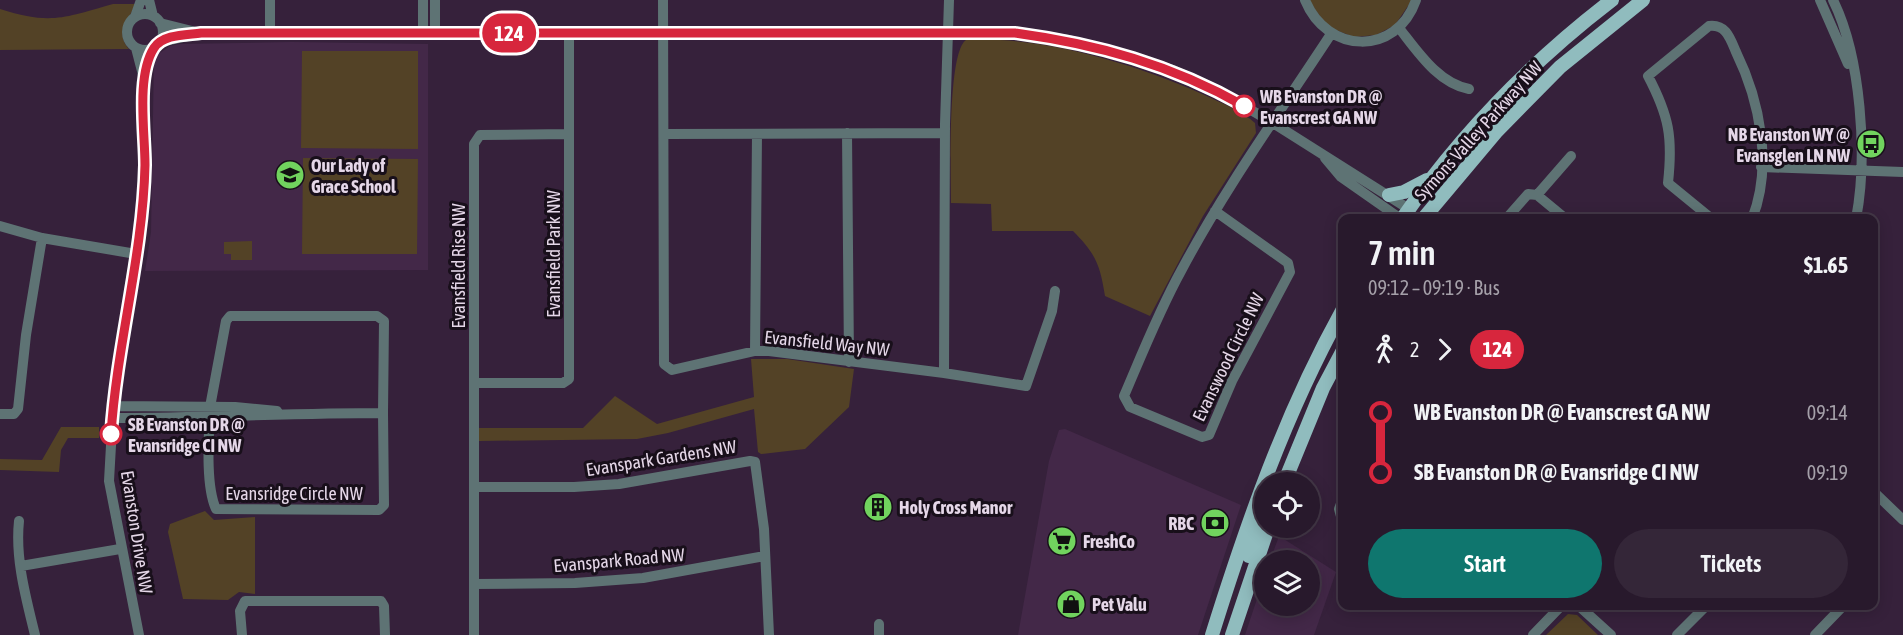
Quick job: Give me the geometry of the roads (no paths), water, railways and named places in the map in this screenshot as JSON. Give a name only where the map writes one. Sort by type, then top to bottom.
[{"type":"main road","name":"Symons Valley Parkway NW","points":[[1407,214],[1431,178],[1487,112],[1544,56],[1612,0]]},
{"type":"main road","name":"Symons Valley Parkway NW","points":[[1427,214],[1497,131],[1560,68],[1643,0]]},
{"type":"main road","points":[[1389,195],[1404,192],[1431,178]]},
{"type":"main road","points":[[1212,635],[1236,560],[1296,400],[1338,319]]},
{"type":"main road","points":[[1289,472],[1323,388],[1338,360]]},
{"type":"main road","points":[[1269,472],[1270,466]]},
{"type":"main road","points":[[1232,635],[1254,566],[1249,555],[1254,538]]},
{"type":"main road","points":[[1225,635],[1240,578],[1236,560]]},
{"type":"street","points":[[141,0],[127,32],[128,39],[136,48],[148,50],[175,36],[201,33],[949,31],[1015,33],[1070,40],[1125,54],[1173,70],[1217,90],[1389,195],[1404,214]]},
{"type":"street","points":[[149,0],[163,36],[157,45]]},
{"type":"street","points":[[270,0],[270,34]]},
{"type":"street","points":[[423,0],[423,33]]},
{"type":"street","points":[[435,0],[435,33]]},
{"type":"street","name":"Evansfield Way NW","points":[[663,0],[664,364],[672,370],[755,351],[788,352],[1026,386],[1053,311],[1055,291]]},
{"type":"street","points":[[945,373],[945,133],[949,0]]},
{"type":"street","points":[[1305,0],[1319,25],[1331,34],[1348,40],[1366,42],[1383,38],[1399,28],[1412,12],[1416,0]]},
{"type":"street","points":[[1820,0],[1854,78]]},
{"type":"street","points":[[1833,0],[1847,34],[1860,120],[1860,170],[1856,214]]},
{"type":"street","points":[[135,17],[157,20],[201,33]]},
{"type":"street","points":[[1706,214],[1668,183],[1672,154],[1670,132],[1664,106],[1648,76],[1709,26],[1717,25],[1725,29],[1744,68],[1757,107],[1761,167],[1753,214]]},
{"type":"street","points":[[1399,28],[1421,57],[1452,85],[1469,88]]},
{"type":"street","name":"Evansfield Park NW","points":[[475,383],[563,383],[569,379],[569,32]]},
{"type":"street","name":"Evanswood Circle NW","points":[[1215,211],[1288,263],[1290,272],[1237,371],[1209,435],[1202,437],[1130,407],[1124,396],[1180,273],[1215,211],[1331,34]]},
{"type":"street","name":"Evanston Drive NW","points":[[143,75],[157,45]]},
{"type":"street","name":"Evanston Drive NW","points":[[136,48],[143,75],[144,196],[113,406],[109,481],[120,549],[139,635]]},
{"type":"street","points":[[665,134],[945,133]]},
{"type":"street","name":"Evansfield Rise NW","points":[[474,487],[474,144],[480,135],[569,134]]},
{"type":"street","points":[[755,351],[757,134]]},
{"type":"street","points":[[847,134],[849,362]]},
{"type":"street","points":[[1321,154],[1341,177],[1403,214]]},
{"type":"street","points":[[1537,195],[1571,156]]},
{"type":"street","points":[[1761,167],[1903,172]]},
{"type":"street","points":[[1510,214],[1528,194],[1537,195],[1560,214]]},
{"type":"street","points":[[0,226],[42,238],[136,254]]},
{"type":"street","points":[[0,414],[14,414],[18,409],[26,335],[42,238]]},
{"type":"street","points":[[113,406],[209,412],[383,413],[384,321],[377,316],[230,316],[226,321],[209,412]]},
{"type":"street","points":[[112,418],[209,412]]},
{"type":"street","name":"Evansridge Circle NW","points":[[209,412],[210,462],[216,509],[379,510],[384,505],[383,413]]},
{"type":"street","name":"Evanspark Gardens NW","points":[[474,487],[574,488],[619,484],[750,460],[755,462],[758,468],[769,635]]},
{"type":"street","points":[[474,487],[474,635]]},
{"type":"street","points":[[1878,496],[1903,520]]},
{"type":"street","points":[[20,521],[18,536],[21,566],[35,635]]},
{"type":"street","points":[[21,566],[120,549]]},
{"type":"street","name":"Evanspark Road NW","points":[[474,584],[574,583],[643,578],[765,556]]},
{"type":"street","points":[[242,635],[240,611],[245,601],[381,602],[384,606],[385,635]]},
{"type":"street","points":[[1533,635],[1557,610]]},
{"type":"street","points":[[1583,610],[1611,635]]},
{"type":"street","points":[[1677,635],[1702,610]]},
{"type":"street","points":[[1815,635],[1839,610]]},
{"type":"place","name":"WB Evanston DR @ Evanscrest GA NW","points":[[1244,106]]},
{"type":"place","name":"NB Evanston WY @ Evansglen LN NW","points":[[1871,144]]},
{"type":"place","name":"Our Lady of Grace School","points":[[290,175]]},
{"type":"place","name":"SB Evanston DR @ Evansridge CI NW","points":[[111,434]]},
{"type":"place","name":"Holy Cross Manor","points":[[878,507]]},
{"type":"place","name":"RBC","points":[[1215,523]]},
{"type":"place","name":"FreshCo","points":[[1062,541]]},
{"type":"place","name":"Pet Valu","points":[[1071,604]]}]
